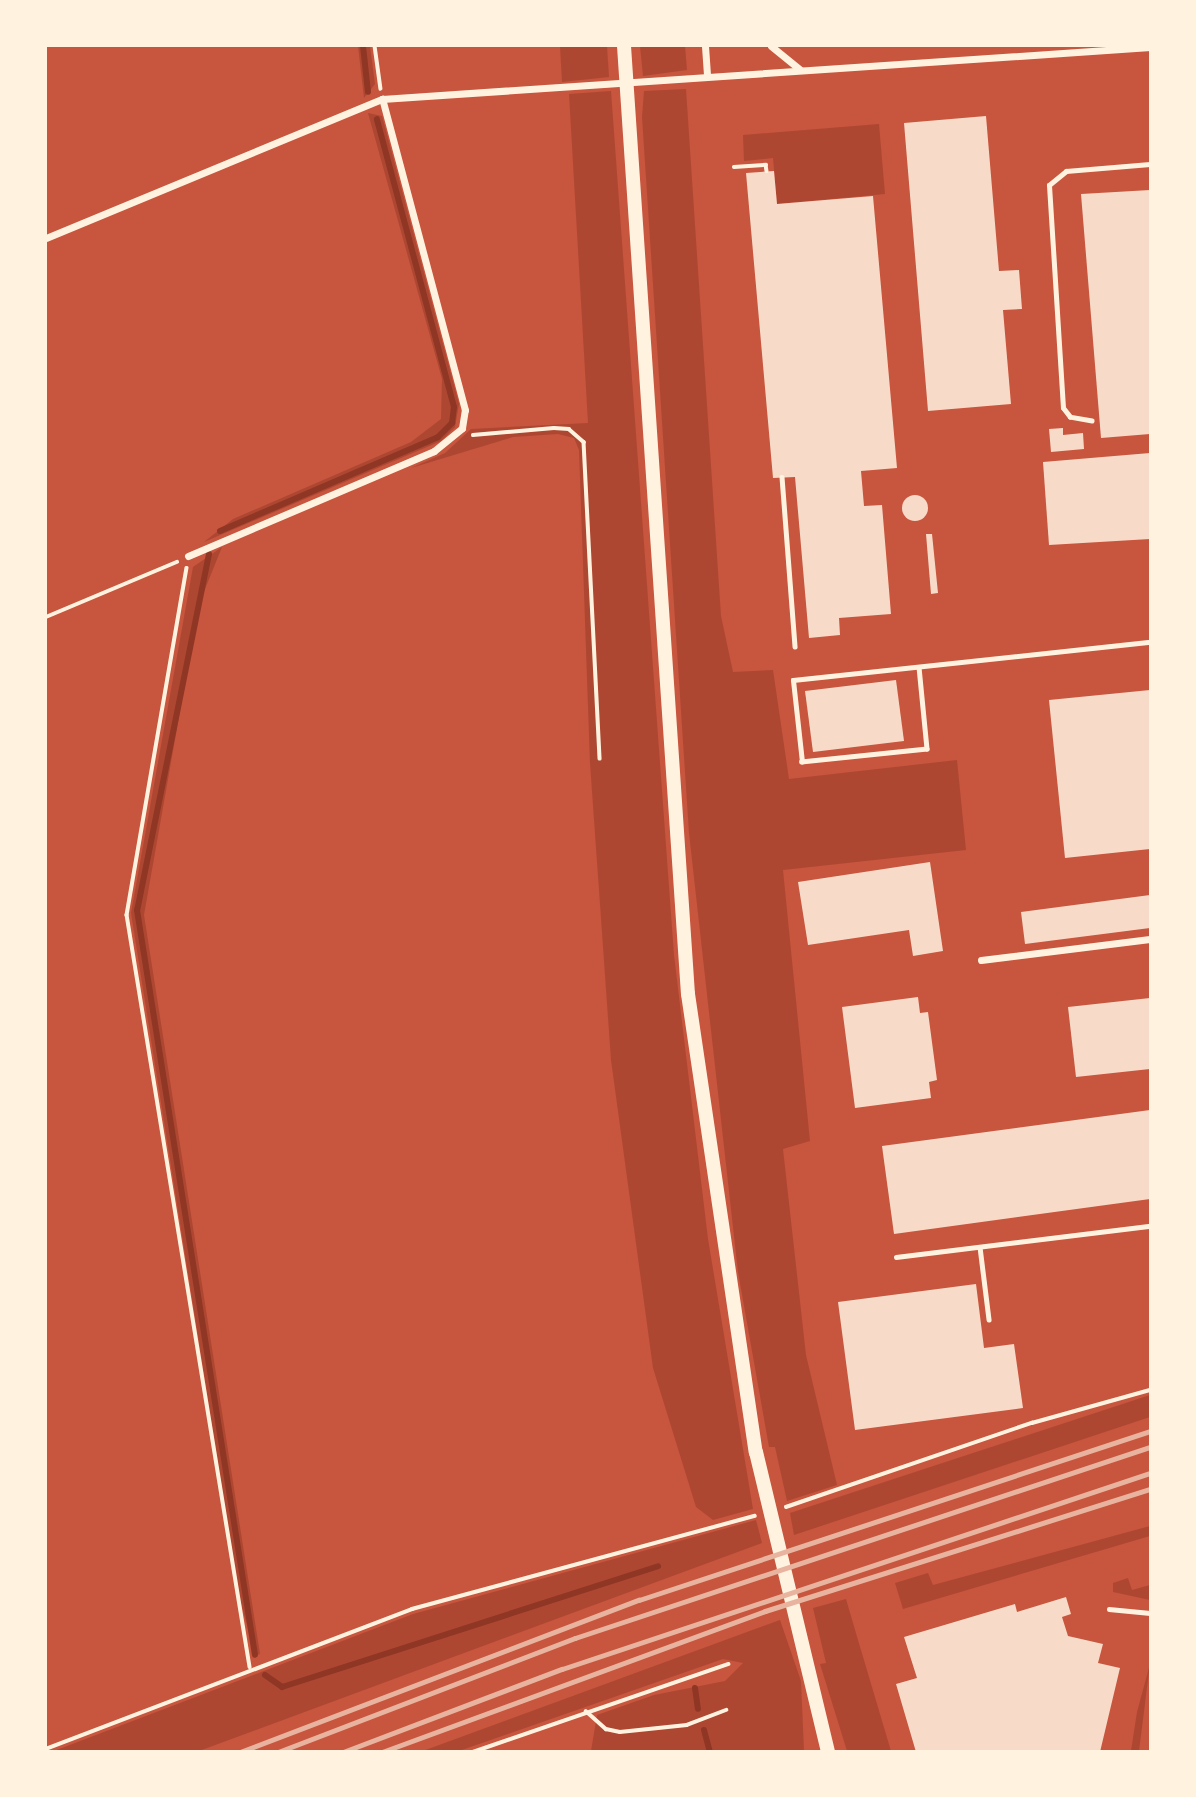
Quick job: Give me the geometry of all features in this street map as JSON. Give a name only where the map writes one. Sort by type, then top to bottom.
[{"type":"main road","points":[[624,46],[688,994],[756,1452],[828,1752]]},
{"type":"street","points":[[705,46],[707,76]]},
{"type":"street","points":[[771,46],[802,70]]},
{"type":"street","points":[[46,238],[382,99],[1150,47]]},
{"type":"street","points":[[188,556],[451,441],[465,410],[382,99]]},
{"type":"street","points":[[981,960],[1150,939]]},
{"type":"lane","points":[[1093,421],[1070,417],[1063,408],[1049,185],[1066,171],[1150,164]]},
{"type":"lane","points":[[782,477],[795,647]]},
{"type":"lane","points":[[919,667],[928,749],[802,762],[793,680],[1150,642]]},
{"type":"lane","points":[[896,1257],[1150,1226]]},
{"type":"lane","points":[[980,1247],[989,1319]]},
{"type":"lane","points":[[1109,1609],[1149,1615]]},
{"type":"path","points":[[375,46],[382,99]]},
{"type":"path","points":[[734,167],[766,165],[767,172]]},
{"type":"path","points":[[451,441],[554,428],[569,429],[584,442],[600,759]]},
{"type":"path","points":[[46,617],[188,556]]},
{"type":"path","points":[[188,556],[127,915],[250,1667]]},
{"type":"path","points":[[771,1511],[1032,1423],[1150,1390]]},
{"type":"path","points":[[46,1749],[250,1667],[412,1609],[759,1515]]},
{"type":"path","points":[[473,1752],[728,1664]]},
{"type":"path","points":[[586,1711],[606,1729],[620,1732],[687,1725],[726,1710]]},
{"type":"shaded area","points":[[358,46],[370,46],[375,84],[364,98]]},
{"type":"shaded area","points":[[560,46],[607,46],[609,77],[562,82]]},
{"type":"shaded area","points":[[640,46],[685,46],[687,70],[643,76]]},
{"type":"shaded area","points":[[686,89],[721,616],[733,672],[773,670],[789,779],[957,760],[966,850],[783,870],[810,1141],[783,1149],[806,1355],[837,1485],[787,1501],[775,1447],[769,1447],[738,1272],[689,833],[642,117],[644,91]]},
{"type":"shaded area","points":[[611,91],[674,955],[708,1239],[753,1509],[713,1520],[696,1507],[653,1368],[611,1060],[590,763],[579,450],[574,438],[558,434],[513,437],[411,468],[445,453],[471,429],[588,423],[569,94]]},
{"type":"shaded area","points":[[368,113],[382,116],[459,404],[455,427],[441,441],[204,542],[233,519],[411,442],[441,419],[442,379]]},
{"type":"shaded area","points":[[879,124],[885,194],[777,204],[773,158],[744,161],[743,135]]},
{"type":"shaded area","points":[[222,547],[199,604],[144,915],[260,1654],[255,1655],[239,1596],[131,913],[193,567]]},
{"type":"shaded area","points":[[1150,1395],[1150,1417],[794,1535],[790,1513]]},
{"type":"shaded area","points":[[756,1520],[762,1543],[199,1751],[54,1751],[413,1614]]},
{"type":"shaded area","points":[[1150,1526],[1150,1536],[903,1609],[895,1583],[928,1573],[933,1585]]},
{"type":"shaded area","points":[[1128,1578],[1132,1590],[1150,1585],[1150,1600],[1113,1592],[1113,1583]]},
{"type":"shaded area","points":[[846,1599],[891,1751],[847,1751],[820,1664],[826,1663],[813,1608]]},
{"type":"shaded area","points":[[780,1620],[801,1681],[804,1751],[591,1751],[597,1715],[654,1695],[725,1681],[743,1663],[723,1659],[459,1751],[420,1752]]},
{"type":"shaded area","points":[[1150,1664],[1139,1751],[1131,1751],[1137,1712]]},
{"type":"building","points":[[986,116],[999,271],[1019,270],[1022,309],[1003,310],[1011,404],[928,411],[904,123]]},
{"type":"building","points":[[774,171],[777,204],[873,196],[897,468],[861,471],[864,506],[882,505],[891,614],[839,618],[840,635],[809,638],[795,477],[773,478],[746,173]]},
{"type":"building","points":[[1150,190],[1150,434],[1101,438],[1081,194]]},
{"type":"building","points":[[1063,428],[1063,435],[1083,433],[1084,449],[1051,452],[1049,429]]},
{"type":"building","points":[[1150,453],[1150,539],[1049,545],[1043,462]]},
{"type":"building","points":[[915,495],[924,499],[928,508],[924,517],[915,521],[906,517],[902,508],[906,499]]},
{"type":"building","points":[[926,534],[932,534],[938,593],[931,594]]},
{"type":"building","points":[[896,680],[904,741],[813,752],[805,691]]},
{"type":"building","points":[[1150,690],[1150,849],[1065,858],[1049,700]]},
{"type":"building","points":[[930,862],[943,951],[913,956],[909,930],[808,945],[798,882]]},
{"type":"building","points":[[1150,895],[1150,928],[1025,944],[1021,912]]},
{"type":"building","points":[[918,997],[920,1013],[928,1012],[937,1080],[929,1082],[931,1098],[855,1108],[842,1007]]},
{"type":"building","points":[[1150,998],[1150,1069],[1076,1077],[1068,1007]]},
{"type":"building","points":[[1150,1110],[1150,1199],[894,1234],[882,1146]]},
{"type":"building","points":[[976,1284],[984,1348],[1014,1344],[1023,1408],[855,1430],[838,1302]]},
{"type":"building","points":[[1066,1597],[1071,1614],[1062,1617],[1068,1636],[1103,1644],[1098,1663],[1120,1668],[1100,1752],[916,1752],[896,1684],[917,1678],[904,1637],[1015,1604],[1017,1612]]},
{"type":"waterway","points":[[363,46],[368,92]]},
{"type":"waterway","points":[[220,531],[438,437],[452,423],[454,407],[377,119]]},
{"type":"waterway","points":[[209,554],[137,910],[255,1655]]},
{"type":"waterway","points":[[265,1675],[282,1687],[658,1566]]},
{"type":"waterway","points":[[695,1688],[698,1709]]},
{"type":"waterway","points":[[704,1730],[710,1752]]},
{"type":"railway","points":[[240,1752],[639,1600],[1150,1431]]},
{"type":"railway","points":[[278,1752],[575,1638],[1150,1447]]},
{"type":"railway","points":[[343,1752],[562,1669],[1150,1473]]},
{"type":"railway","points":[[382,1752],[765,1611],[1150,1489]]}]
